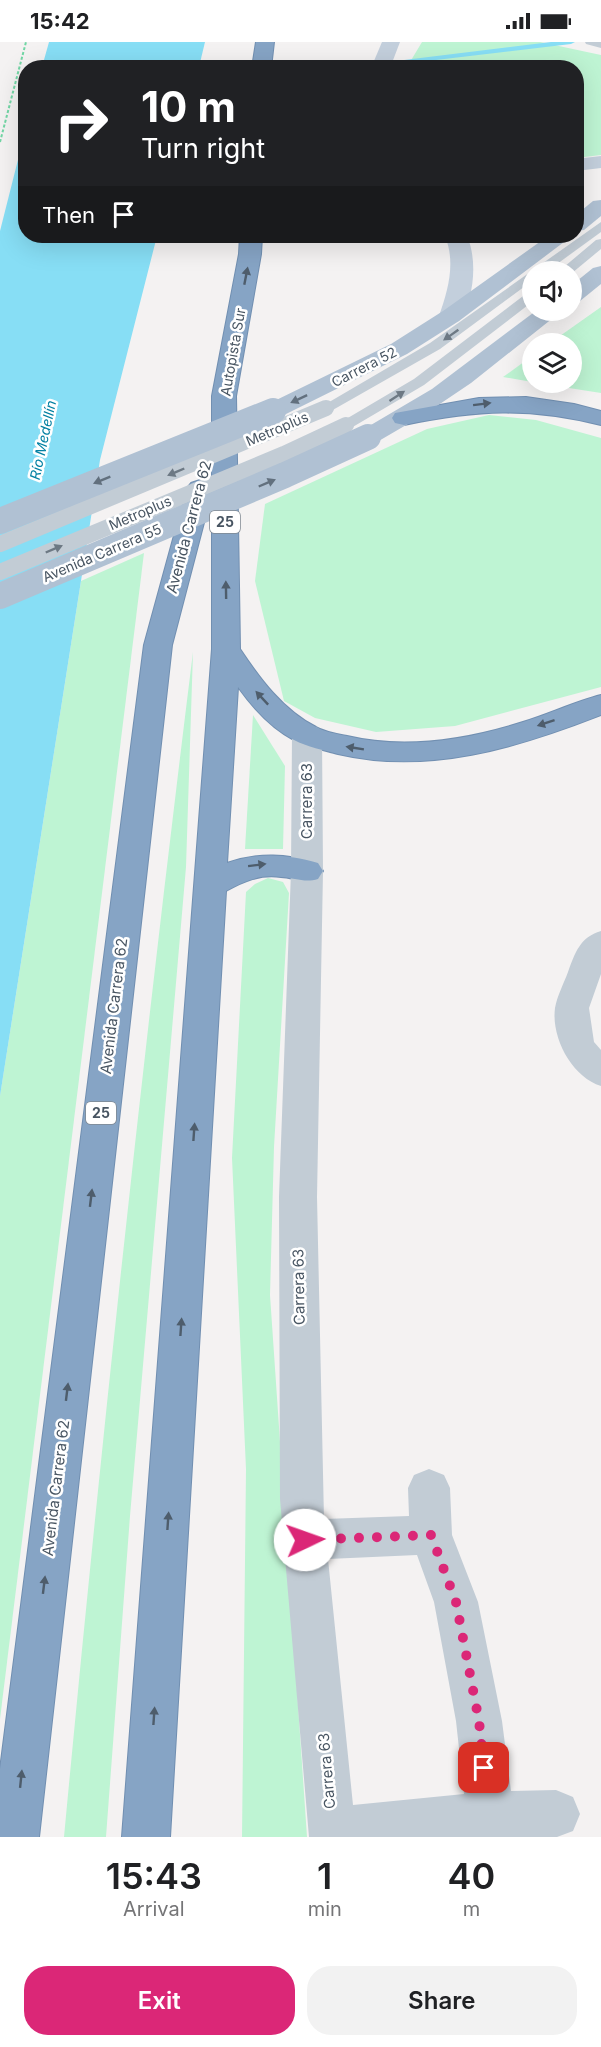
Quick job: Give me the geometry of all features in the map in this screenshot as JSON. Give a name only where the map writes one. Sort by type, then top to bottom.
[{"type":"highway","name":"Autopista Sur","points":[[226,649],[224,396],[251,243]]},
{"type":"highway","name":"Avenida Carrera 62","points":[[15,1837],[158,645],[224,396]]},
{"type":"highway","points":[[404,418],[490,403],[531,403],[568,409],[601,418]]},
{"type":"highway","points":[[226,649],[256,692],[276,712],[307,735],[344,746],[384,753],[431,753],[493,741],[601,704]]},
{"type":"highway","name":"25","points":[[146,1837],[226,649]]},
{"type":"highway","points":[[210,885],[246,867],[260,864],[307,871]]},
{"type":"highway","points":[[152,1753],[168,1837]]},
{"type":"main road","points":[[584,219],[601,206]]},
{"type":"main road","name":"Carrera 52","points":[[0,521],[273,411],[371,364],[452,316],[551,243]]},
{"type":"main road","points":[[582,288],[601,273]]},
{"type":"main road","points":[[404,418],[458,384],[538,321]]},
{"type":"main road","name":"Avenida Carrera 55","points":[[0,596],[285,475],[357,431],[404,418]]},
{"type":"street","points":[[383,60],[389,46]]},
{"type":"street","points":[[584,164],[601,162]]},
{"type":"street","points":[[452,316],[462,284],[459,243]]},
{"type":"street","name":"Carrera 63","points":[[307,735],[307,871],[298,1197],[301,1498],[333,1834]]},
{"type":"street","points":[[601,943],[592,952],[572,1008],[577,1046],[601,1073]]},
{"type":"street","points":[[429,1488],[431,1535],[456,1602],[479,1721],[490,1815]]},
{"type":"street","points":[[305,1540],[431,1535]]},
{"type":"street","points":[[333,1834],[490,1815],[556,1814]]},
{"type":"lane","points":[[590,42],[601,45]]},
{"type":"lane","points":[[584,238],[601,226]]},
{"type":"lane","points":[[552,261],[577,243]]},
{"type":"lane","points":[[578,261],[601,243]]},
{"type":"lane","name":"Metroplús","points":[[0,544],[326,408],[435,346],[522,282]]},
{"type":"lane","points":[[357,431],[522,304]]},
{"type":"lane","name":"Metroplus","points":[[0,572],[284,454],[357,431]]},
{"type":"path","points":[[21,60],[26,42]]},
{"type":"path","points":[[0,142],[18,73]]},
{"type":"green space","points":[[422,42],[540,42],[601,55],[601,155],[584,157],[584,60],[411,60]]},
{"type":"green space","points":[[601,307],[601,393],[582,390],[582,333],[564,333]]},
{"type":"green space","points":[[522,363],[522,380],[503,377]]},
{"type":"green space","points":[[489,415],[536,420],[601,438],[601,687],[455,726],[376,732],[315,718],[284,701],[255,581],[265,504],[427,429]]},
{"type":"green space","points":[[144,553],[0,1719],[0,1096],[81,581]]},
{"type":"green space","points":[[193,652],[186,867],[130,1516],[106,1837],[64,1837],[124,1244]]},
{"type":"green space","points":[[253,715],[285,766],[283,849],[245,849]]},
{"type":"green space","points":[[268,878],[283,882],[289,893],[274,1147],[270,1295],[307,1837],[242,1837],[246,1469],[232,1158],[246,892],[255,884]]},
{"type":"water","points":[[49,42],[205,42],[201,60],[44,60]]},
{"type":"water","name":"Río Medellín","points":[[18,160],[18,243],[155,243],[100,460],[0,1096],[0,231]]},
{"type":"waterway","points":[[413,60],[571,42]]},
{"type":"route","points":[[305,1540],[431,1535],[456,1602],[479,1721],[484,1768]]}]
